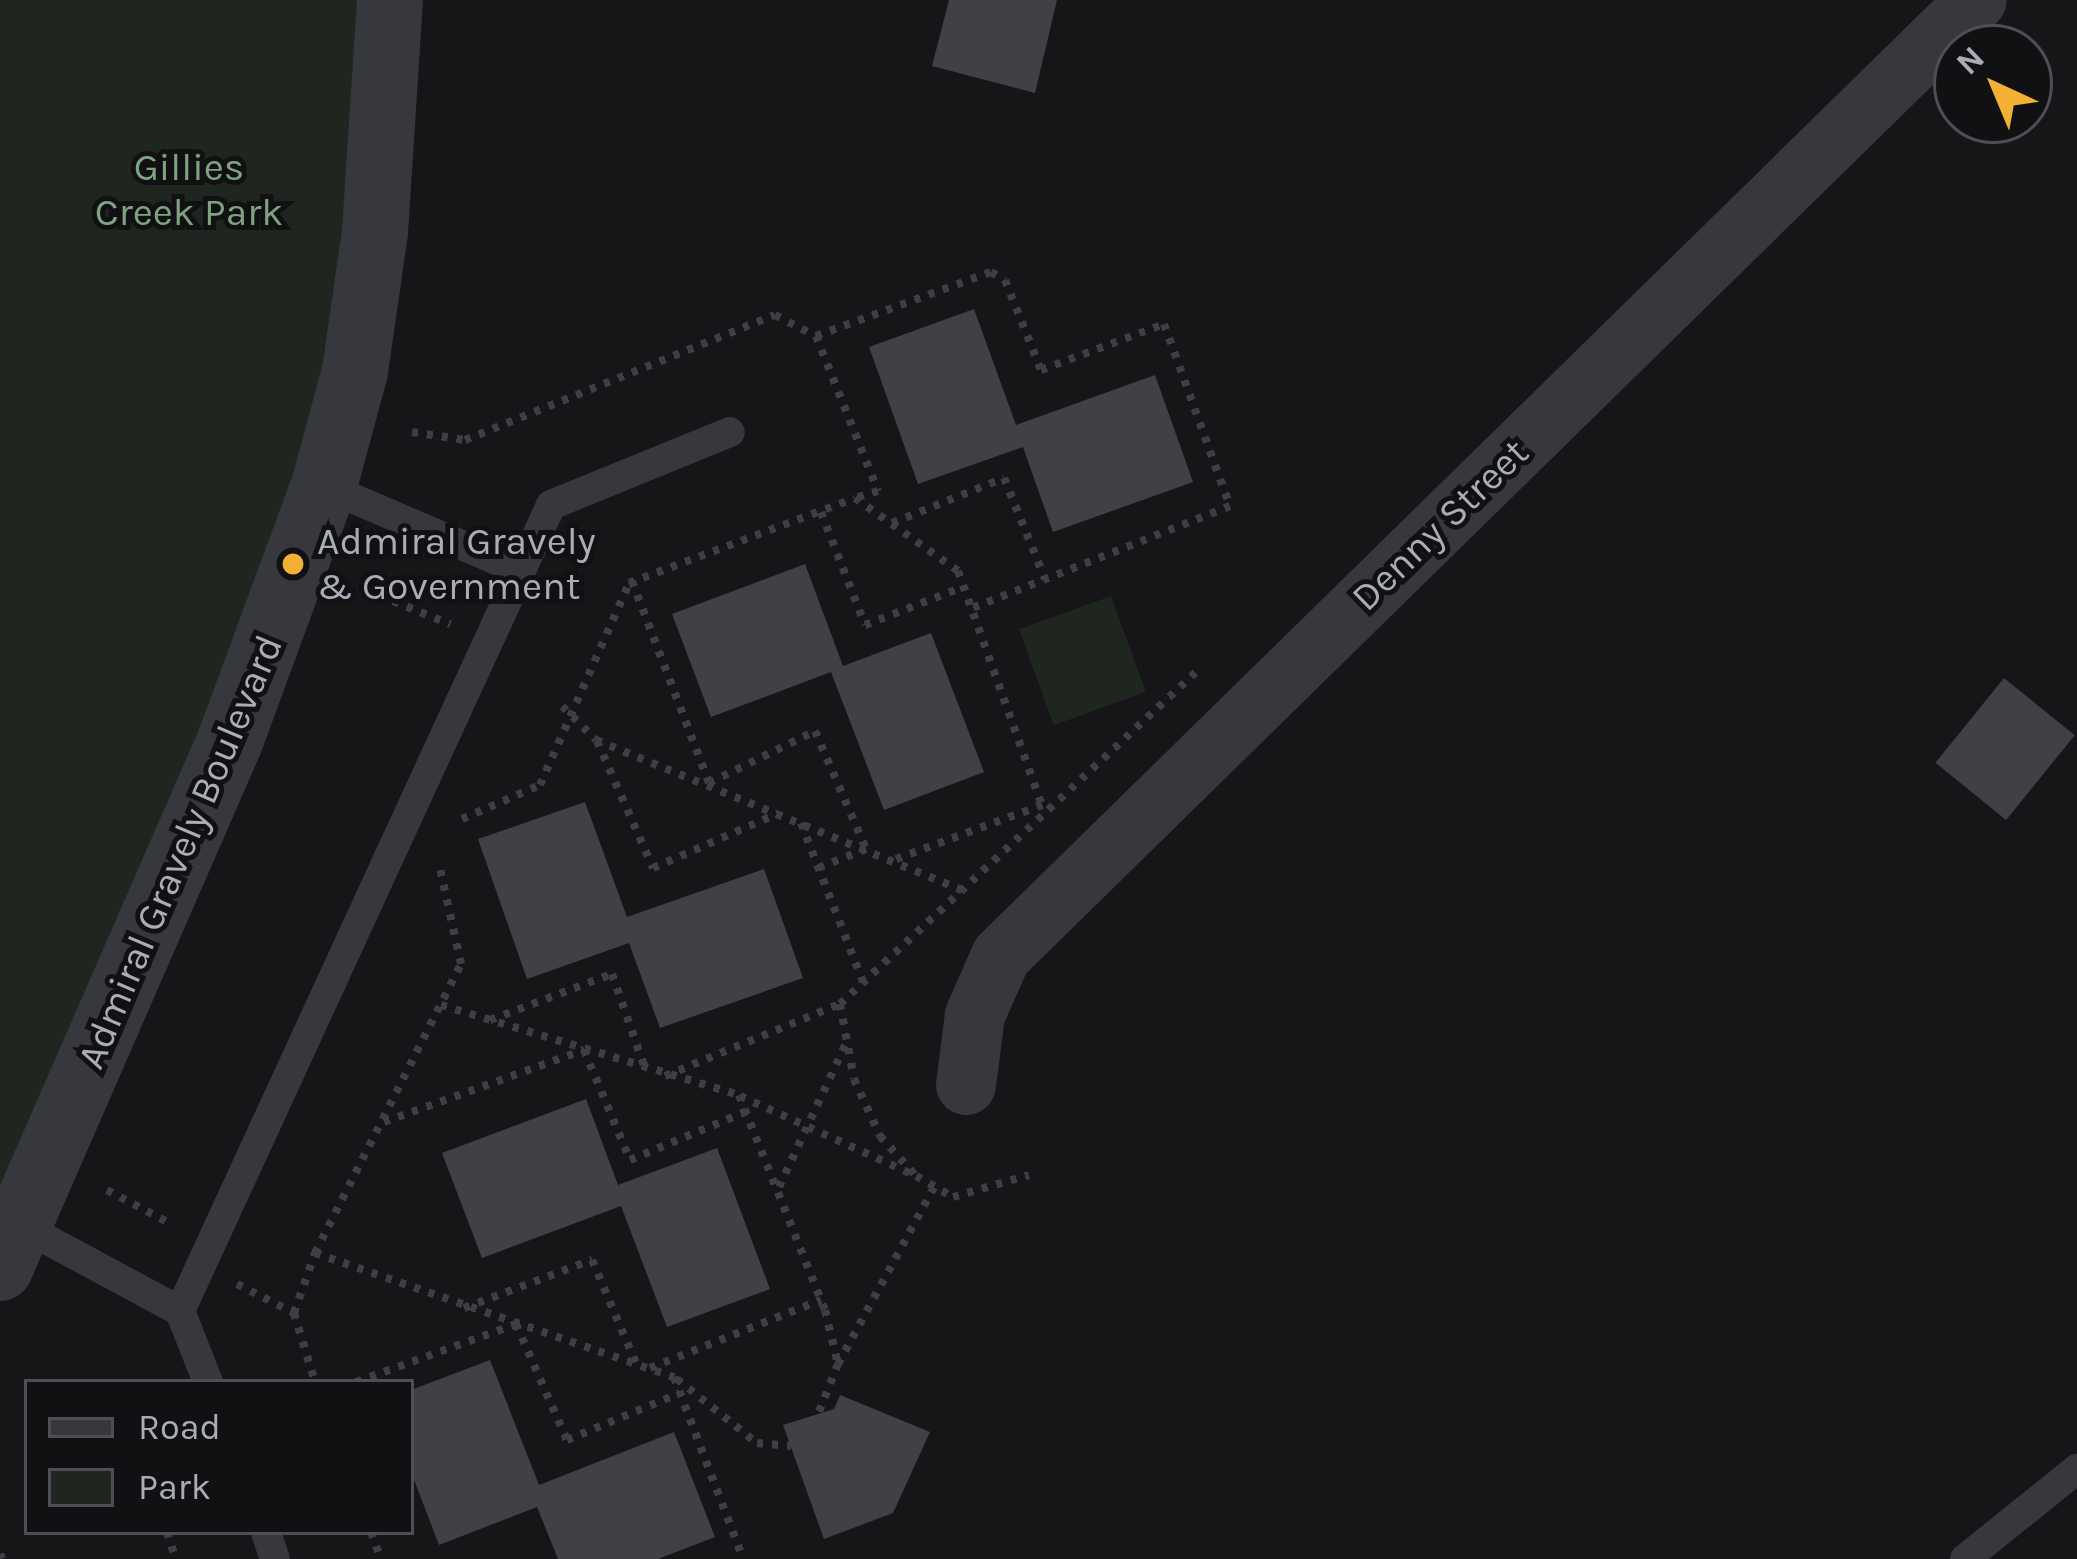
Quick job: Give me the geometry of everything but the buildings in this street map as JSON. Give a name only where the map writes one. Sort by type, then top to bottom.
[{"type":"street","name":"Admiral Gravely Boulevard","points":[[10,1246],[230,741],[324,486],[355,371],[375,232],[390,0]]},
{"type":"street","name":"Denny Street","points":[[967,1085],[975,1015],[1000,956],[1977,0]]},
{"type":"lane","points":[[207,1379],[180,1311],[551,505],[730,432]]},
{"type":"lane","points":[[324,486],[522,571]]},
{"type":"lane","points":[[10,1246],[180,1311]]},
{"type":"lane","points":[[1965,1559],[2077,1469]]},
{"type":"path","points":[[816,336],[991,272],[1006,280],[1041,370],[1164,324],[1230,506],[972,608]]},
{"type":"path","points":[[412,432],[446,439]]},
{"type":"path","points":[[890,524],[1004,478],[1045,579]]},
{"type":"path","points":[[456,832],[466,813],[540,785],[632,581],[854,498],[958,571],[1043,808]]},
{"type":"path","points":[[821,512],[865,625],[963,587]]},
{"type":"path","points":[[632,581],[710,783]]},
{"type":"path","points":[[365,590],[421,612]]},
{"type":"path","points":[[664,1076],[840,1004],[1043,808],[1197,672]]},
{"type":"path","points":[[562,706],[573,710],[596,740],[653,868],[779,813]]},
{"type":"path","points":[[710,783],[815,730],[866,849]]},
{"type":"path","points":[[596,740],[962,890]]},
{"type":"path","points":[[894,860],[1043,808]]},
{"type":"path","points":[[801,822],[863,982]]},
{"type":"path","points":[[818,868],[866,849]]},
{"type":"path","points":[[313,1379],[294,1312],[315,1253],[461,964],[437,870],[446,851]]},
{"type":"path","points":[[489,1020],[612,974],[645,1068]]},
{"type":"path","points":[[840,1004],[846,1041],[880,1136],[916,1176]]},
{"type":"path","points":[[441,1005],[739,1095],[953,1197],[985,1194],[1029,1175]]},
{"type":"path","points":[[778,1189],[846,1041]]},
{"type":"path","points":[[382,1123],[584,1050]]},
{"type":"path","points":[[584,1050],[630,1160],[747,1111]]},
{"type":"path","points":[[739,1095],[821,1300],[838,1364]]},
{"type":"path","points":[[818,1414],[838,1364],[934,1187]]},
{"type":"path","points":[[107,1190],[183,1230]]},
{"type":"path","points":[[315,1253],[464,1309],[674,1378],[758,1443],[791,1446]]},
{"type":"path","points":[[464,1309],[592,1260],[637,1364]]},
{"type":"path","points":[[236,1284],[294,1312]]},
{"type":"path","points":[[649,1369],[821,1300]]},
{"type":"path","points":[[364,1379],[516,1324]]},
{"type":"path","points":[[516,1324],[567,1440],[680,1393]]},
{"type":"path","points":[[674,1378],[743,1559]]},
{"type":"green space","name":"Gillies Creek Park","points":[[0,0],[390,0],[355,371],[0,1215]]},
{"type":"green space","points":[[1111,596],[1146,692],[1054,725],[1019,630]]},
{"type":"place","name":"Admiral Gravely & Government","points":[[293,564]]}]
